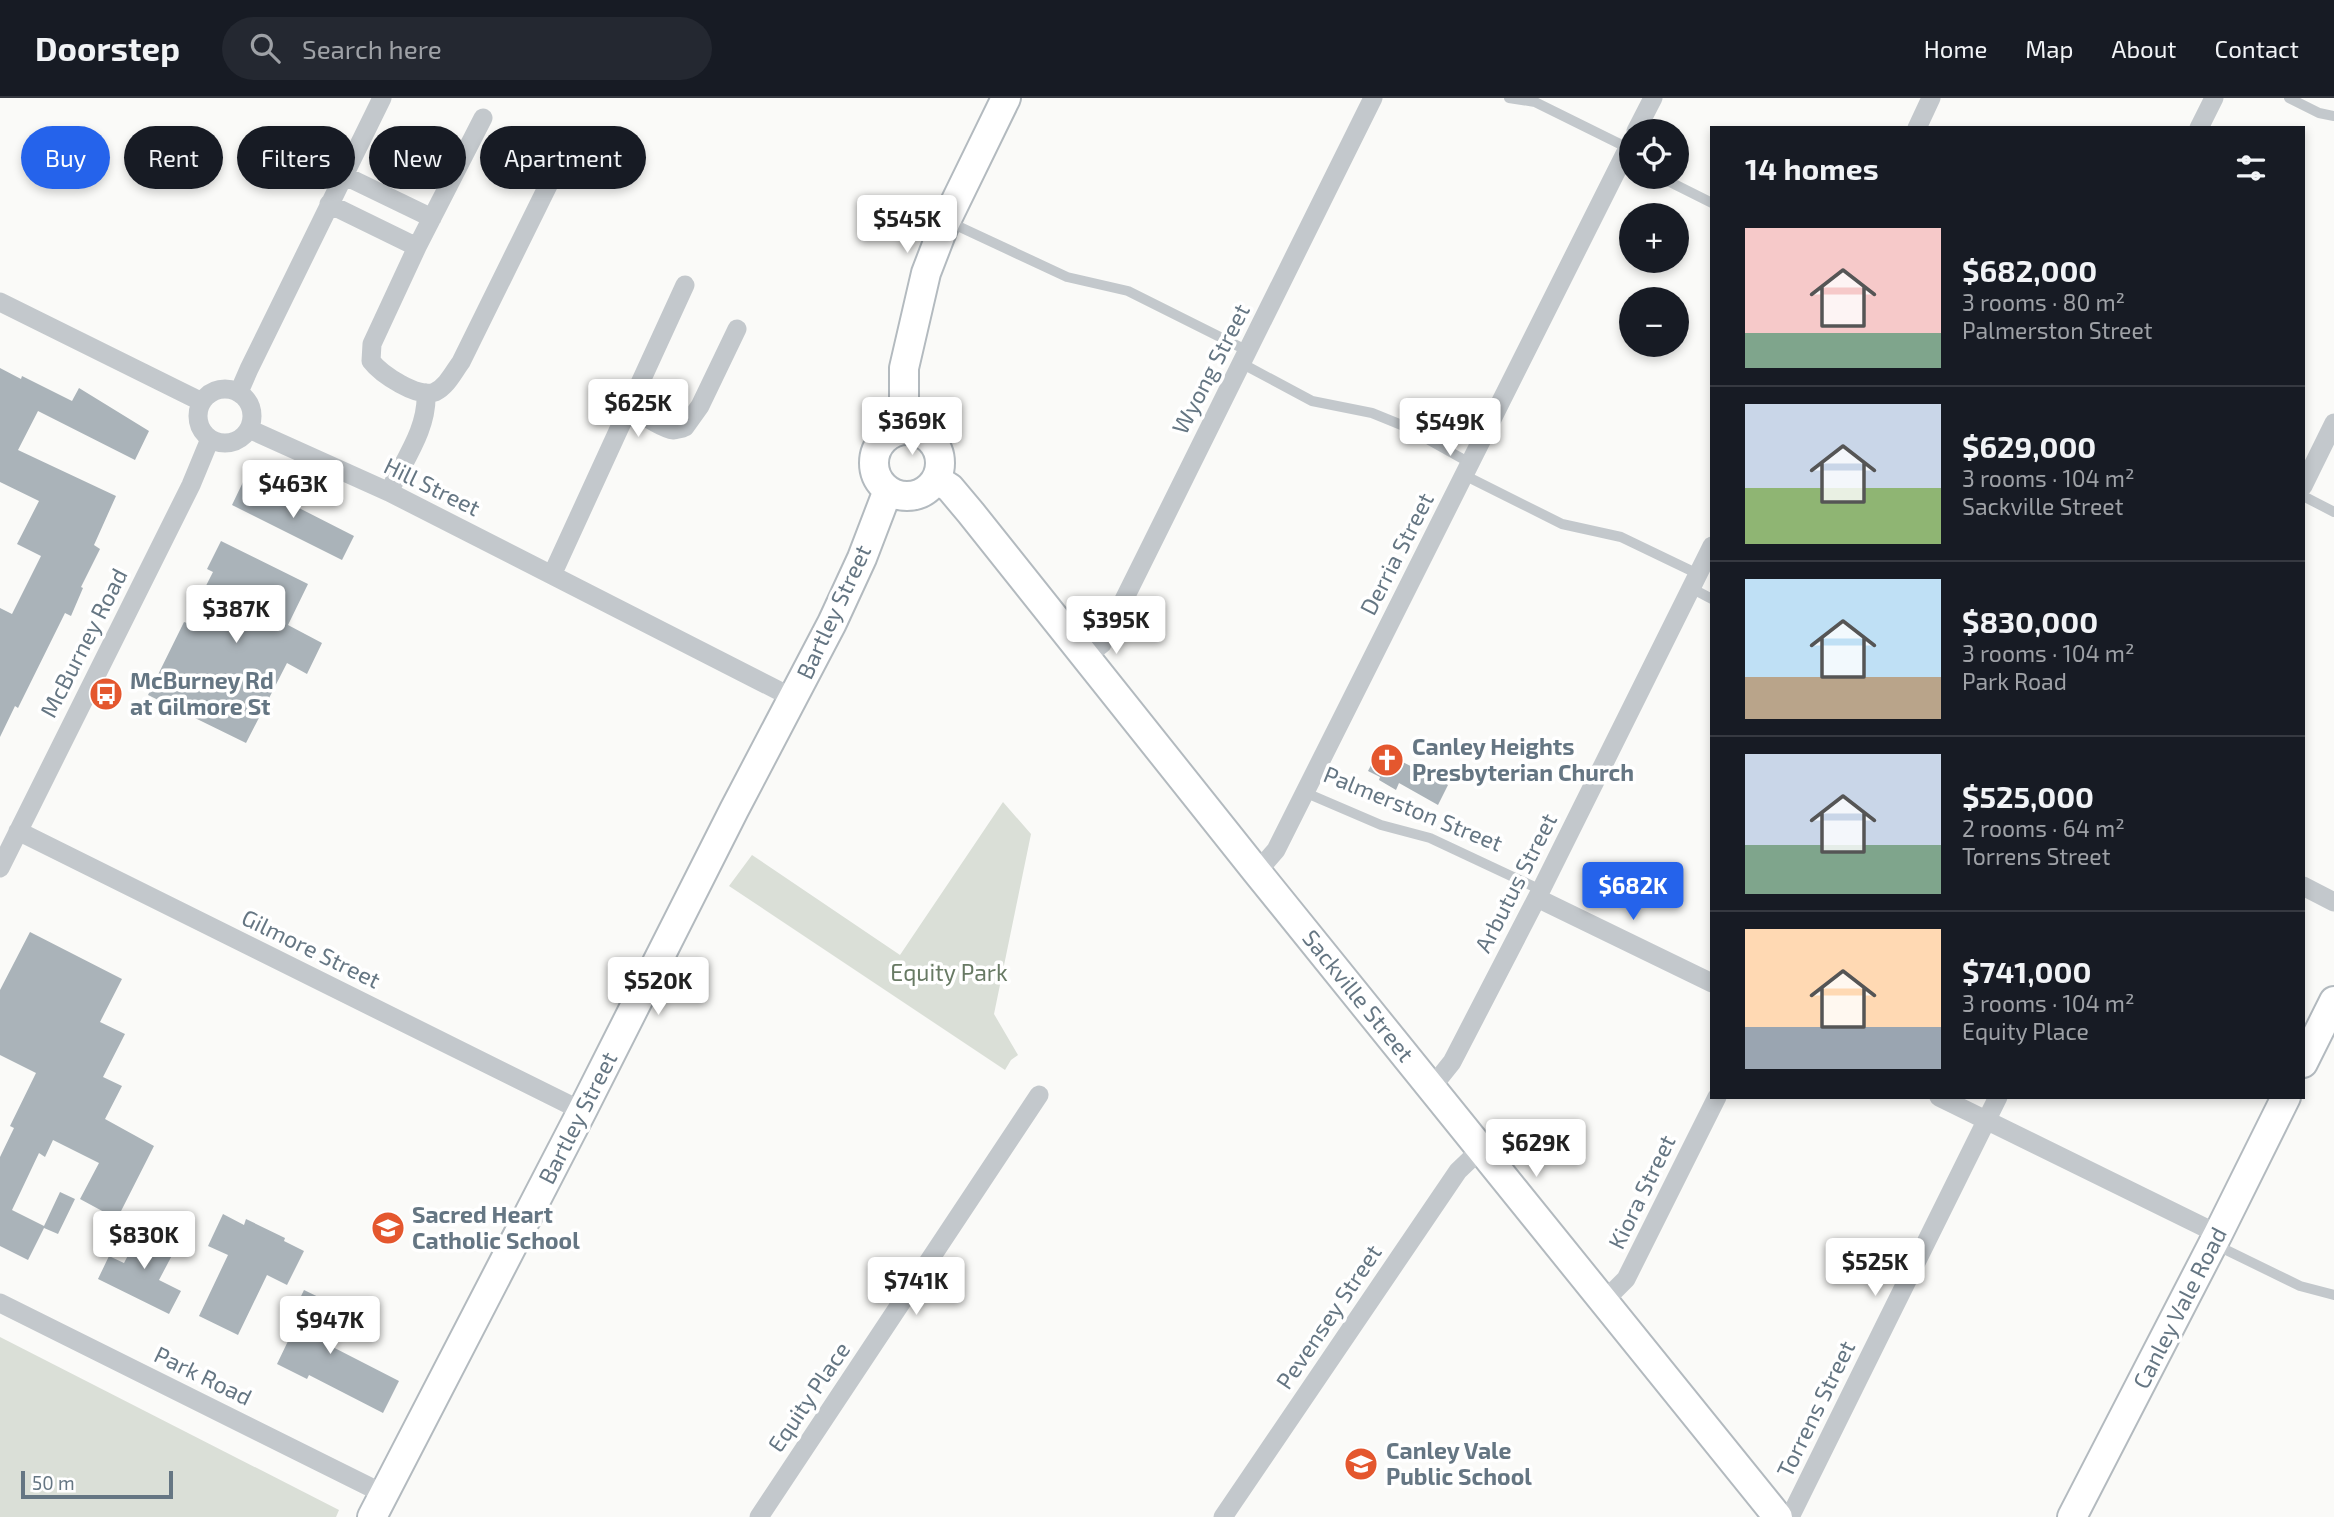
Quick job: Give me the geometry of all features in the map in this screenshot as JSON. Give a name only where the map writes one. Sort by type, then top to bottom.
[{"type":"main road","points":[[909,430],[904,411],[904,368],[926,274],[946,221],[1006,98]]},
{"type":"main road","points":[[909,430],[920,432],[936,447],[940,468],[936,479],[920,494],[909,496],[888,490],[881,483],[874,463],[877,452],[889,436],[909,430]]},
{"type":"main road","name":"Sackville Street","points":[[936,479],[950,488],[971,513],[1778,1517]]},
{"type":"main road","name":"Bartley Street","points":[[378,1506],[793,698],[862,558],[888,490]]},
{"type":"main road","points":[[2305,1059],[2334,1001]]},
{"type":"main road","name":"Canley Vale Road","points":[[2072,1517],[2285,1099]]},
{"type":"street","points":[[355,151],[382,98]]},
{"type":"street","name":"Wyong Street","points":[[1086,657],[1102,644],[1373,98]]},
{"type":"street","name":"Derria Street","points":[[1643,119],[1653,98]]},
{"type":"street","points":[[1918,126],[1931,98]]},
{"type":"street","points":[[2200,126],[2214,98]]},
{"type":"street","points":[[483,118],[417,247],[372,344],[371,361],[378,370],[401,384],[426,393],[432,393],[446,385],[461,362],[546,189]]},
{"type":"street","name":"Derria Street","points":[[1257,872],[1273,855],[1619,170]]},
{"type":"street","points":[[355,181],[432,218]]},
{"type":"street","points":[[239,392],[336,189]]},
{"type":"street","points":[[329,204],[417,247]]},
{"type":"street","points":[[552,575],[685,285]]},
{"type":"street","points":[[0,302],[202,402]]},
{"type":"street","points":[[625,419],[632,415],[642,416],[674,430],[685,428],[700,406],[737,329]]},
{"type":"street","points":[[223,388],[239,392],[250,404],[250,429],[236,441],[227,443],[210,439],[200,426],[198,418],[202,402],[207,395],[223,388]]},
{"type":"street","points":[[389,492],[422,428],[427,409],[426,393]]},
{"type":"street","points":[[2305,481],[2334,423]]},
{"type":"street","name":"Hill Street","points":[[250,429],[389,492],[793,698]]},
{"type":"street","name":"McBurney Road","points":[[0,868],[191,485],[210,439]]},
{"type":"street","name":"Arbutus Street","points":[[1432,1087],[1452,1062],[1539,894],[1710,550]]},
{"type":"street","name":"Gilmore Street","points":[[18,831],[582,1111]]},
{"type":"street","points":[[2305,887],[2334,902]]},
{"type":"street","name":"Palmerston Street","points":[[1539,894],[1710,982]]},
{"type":"street","name":"Equity Place","points":[[759,1517],[1039,1095]]},
{"type":"street","name":"Kiora Street","points":[[1603,1302],[1626,1279],[1716,1099]]},
{"type":"street","points":[[1943,1099],[2216,1239]]},
{"type":"street","name":"Torrens Street","points":[[1790,1517],[1997,1099]]},
{"type":"street","name":"Pevensey Street","points":[[1223,1517],[1458,1171],[1481,1149]]},
{"type":"street","name":"Park Road","points":[[0,1303],[378,1506]]},
{"type":"lane","points":[[1509,98],[1535,102],[1619,143]]},
{"type":"lane","points":[[2289,98],[2319,113],[2334,116]]},
{"type":"lane","points":[[1684,189],[1710,202]]},
{"type":"lane","points":[[946,221],[1067,277],[1128,291],[1244,357],[1312,401],[1372,413],[1404,426],[1467,469],[1562,524],[1621,537],[1695,581],[1710,597]]},
{"type":"lane","points":[[2305,497],[2334,512]]},
{"type":"lane","name":"Palmerston Street","points":[[1304,792],[1381,825],[1430,838],[1539,894]]},
{"type":"lane","points":[[2216,1239],[2300,1286],[2334,1295]]},
{"type":"green space","name":"Equity Park","points":[[1003,802],[1031,834],[994,1014],[1018,1055],[1005,1070],[729,886],[752,855],[900,955]]},
{"type":"green space","points":[[0,1337],[339,1510],[336,1517],[0,1517]]},
{"type":"building","points":[[0,368],[72,401],[79,388],[149,431],[135,460],[38,411],[18,450],[116,496],[94,545],[100,549],[81,587],[83,588],[71,616],[65,613],[18,708],[15,706],[0,737],[0,608],[12,614],[41,556],[17,544],[39,501],[0,482]]},
{"type":"building","points":[[244,480],[354,536],[342,560],[232,505]]},
{"type":"building","points":[[221,541],[308,584],[288,625],[322,643],[307,674],[287,663],[246,743],[148,695],[184,622],[187,623],[213,572],[207,569]]},
{"type":"building","name":"Canley Heights Presbyterian Church","points":[[1379,750],[1448,785],[1438,805],[1399,783],[1396,790],[1368,771]]},
{"type":"building","points":[[30,932],[122,979],[100,1022],[125,1034],[103,1077],[122,1086],[105,1119],[154,1146],[117,1219],[80,1199],[99,1163],[53,1140],[45,1157],[39,1153],[12,1210],[44,1226],[60,1192],[75,1199],[58,1234],[44,1228],[28,1260],[0,1246],[0,1157],[14,1128],[10,1126],[36,1073],[0,1055],[0,990]]},
{"type":"building","points":[[223,1214],[244,1225],[246,1219],[285,1238],[284,1241],[304,1251],[287,1285],[267,1275],[238,1335],[199,1316],[228,1255],[208,1246]]},
{"type":"building","points":[[143,1227],[178,1244],[159,1280],[181,1291],[169,1314],[98,1279],[109,1256],[124,1263]]},
{"type":"building","points":[[304,1290],[337,1306],[319,1340],[399,1381],[383,1413],[309,1375],[307,1379],[277,1364],[289,1339],[282,1335]]},
{"type":"place","name":"McBurney Rd at Gilmore St","points":[[106,694]]},
{"type":"place","name":"Canley Heights Presbyterian Church","points":[[1387,760]]},
{"type":"place","name":"Sacred Heart Catholic School","points":[[388,1228]]},
{"type":"place","name":"Canley Vale Public School","points":[[1361,1464]]}]
